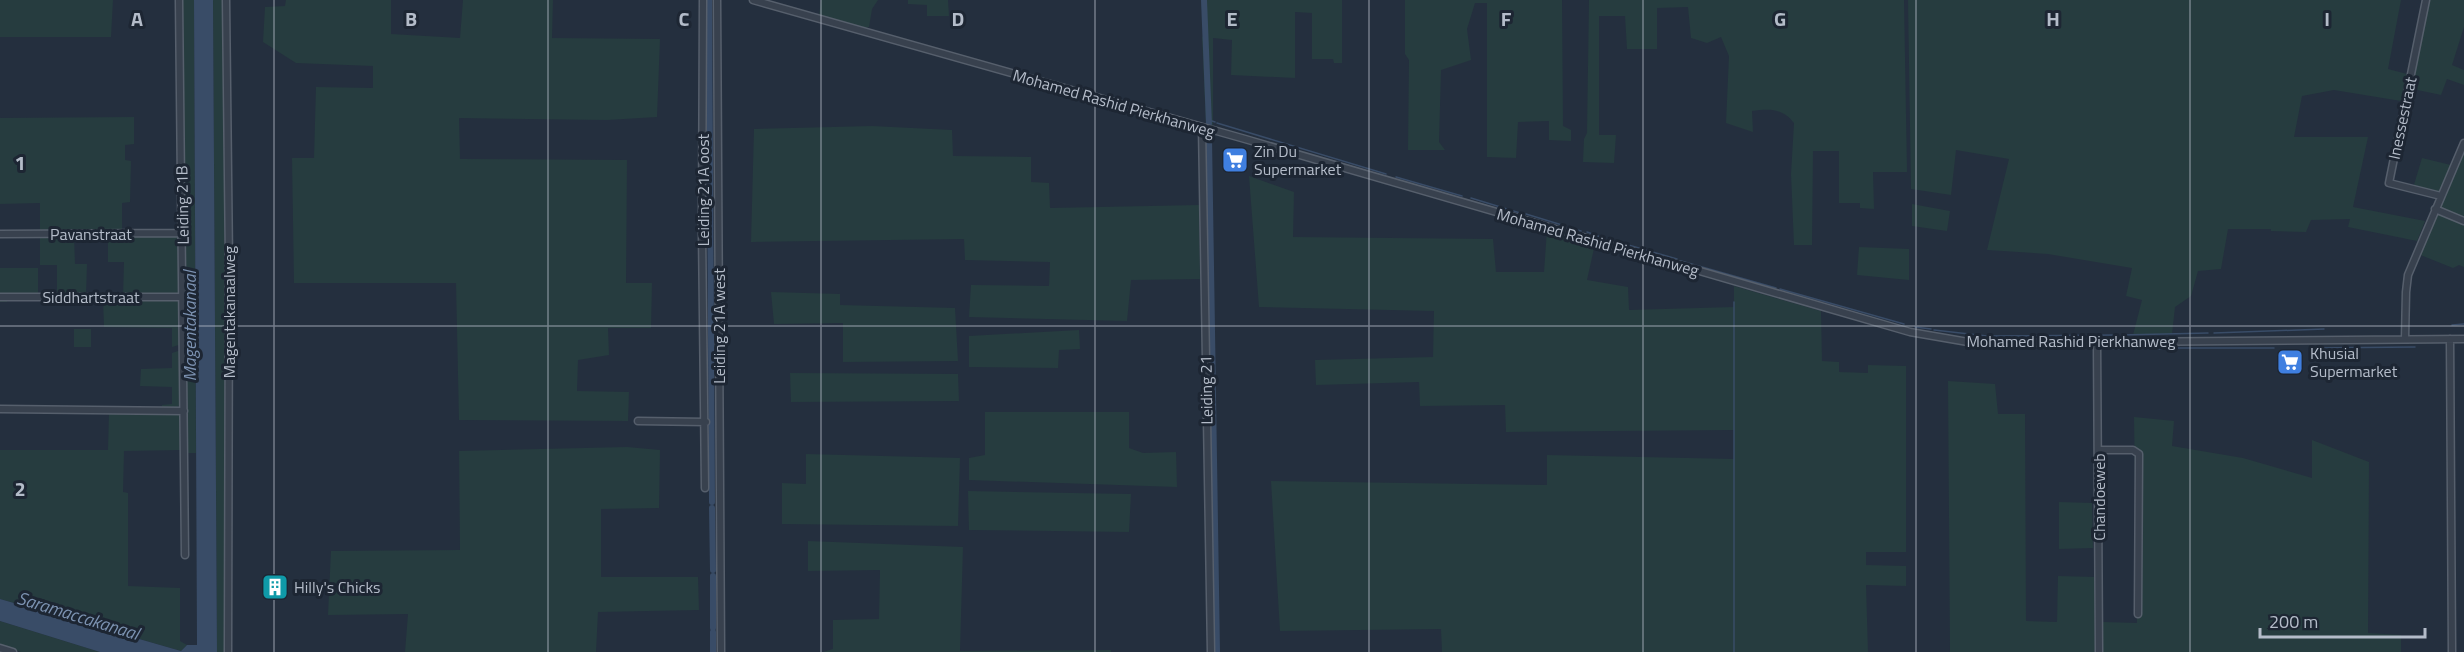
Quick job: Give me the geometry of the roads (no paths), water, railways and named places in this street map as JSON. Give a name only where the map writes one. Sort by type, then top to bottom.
[{"type":"street","name":"Leiding 21B","points":[[179,0],[185,555]]},
{"type":"street","name":"Magentakanaalweg","points":[[226,0],[228,652]]},
{"type":"street","name":"Leiding 21A oost","points":[[703,0],[702,231],[705,488]]},
{"type":"street","name":"Leiding 21A west","points":[[717,0],[721,652]]},
{"type":"street","name":"Mohamed Rashid Pierkhanweg","points":[[753,0],[1910,332],[1978,342],[2464,339]]},
{"type":"street","name":"Inessestraat","points":[[2426,0],[2389,183],[2441,196]]},
{"type":"street","name":"Leiding 21","points":[[1202,127],[1211,652]]},
{"type":"street","points":[[2405,339],[2408,275],[2464,143]]},
{"type":"street","points":[[2435,209],[2464,221]]},
{"type":"street","name":"Pavanstraat","points":[[0,234],[182,233]]},
{"type":"street","name":"Siddhartstraat","points":[[0,297],[183,297]]},
{"type":"street","points":[[2450,339],[2452,652]]},
{"type":"street","name":"Chandoeweb","points":[[2097,342],[2099,652]]},
{"type":"street","points":[[0,409],[184,411]]},
{"type":"street","points":[[638,421],[706,422]]},
{"type":"street","points":[[2099,450],[2133,450],[2139,454],[2138,614]]},
{"type":"street","points":[[0,648],[13,652]]},
{"type":"water","points":[[194,0],[213,0],[217,652],[100,652],[0,621],[0,599],[181,651],[187,645],[197,645]]},
{"type":"waterway","points":[[709,0],[712,502]]},
{"type":"waterway","points":[[1204,0],[1209,124]]},
{"type":"waterway","points":[[1209,120],[1215,122]]},
{"type":"waterway","points":[[1217,123],[1386,174]]},
{"type":"waterway","points":[[1209,138],[1217,652]]},
{"type":"waterway","points":[[1396,177],[1462,196]]},
{"type":"waterway","points":[[1471,198],[1520,213]]},
{"type":"waterway","points":[[1526,214],[1562,225]]},
{"type":"waterway","points":[[1567,227],[1581,231]]},
{"type":"waterway","points":[[1587,232],[1603,238]]},
{"type":"waterway","points":[[1608,239],[1613,241]]},
{"type":"waterway","points":[[1618,242],[1677,259]]},
{"type":"waterway","points":[[1681,261],[1776,288]]},
{"type":"waterway","points":[[1780,289],[1904,324]]},
{"type":"waterway","points":[[1734,302],[1734,652]]},
{"type":"waterway","points":[[2452,325],[2464,324]]},
{"type":"waterway","points":[[1915,327],[1931,329]]},
{"type":"waterway","points":[[2214,333],[2324,329]]},
{"type":"waterway","points":[[1934,330],[1987,336],[2117,335]]},
{"type":"waterway","points":[[2121,335],[2208,333]]},
{"type":"waterway","points":[[2312,348],[2415,347]]},
{"type":"waterway","points":[[2176,348],[2274,348]]},
{"type":"waterway","points":[[2111,349],[2170,349]]},
{"type":"waterway","points":[[712,508],[713,570]]},
{"type":"waterway","points":[[713,576],[713,628]]},
{"type":"waterway","points":[[713,632],[713,652]]},
{"type":"place","name":"Zin Du Supermarket","points":[[1235,160]]},
{"type":"place","name":"Khusial Supermarket","points":[[2290,362]]},
{"type":"place","name":"Hilly's Chicks","points":[[275,587]]},
{"type":"water label","name":"Magentakanaal","points":[[190,326]]},
{"type":"water label","name":"Saramaccakanaal","points":[[78,616]]}]
